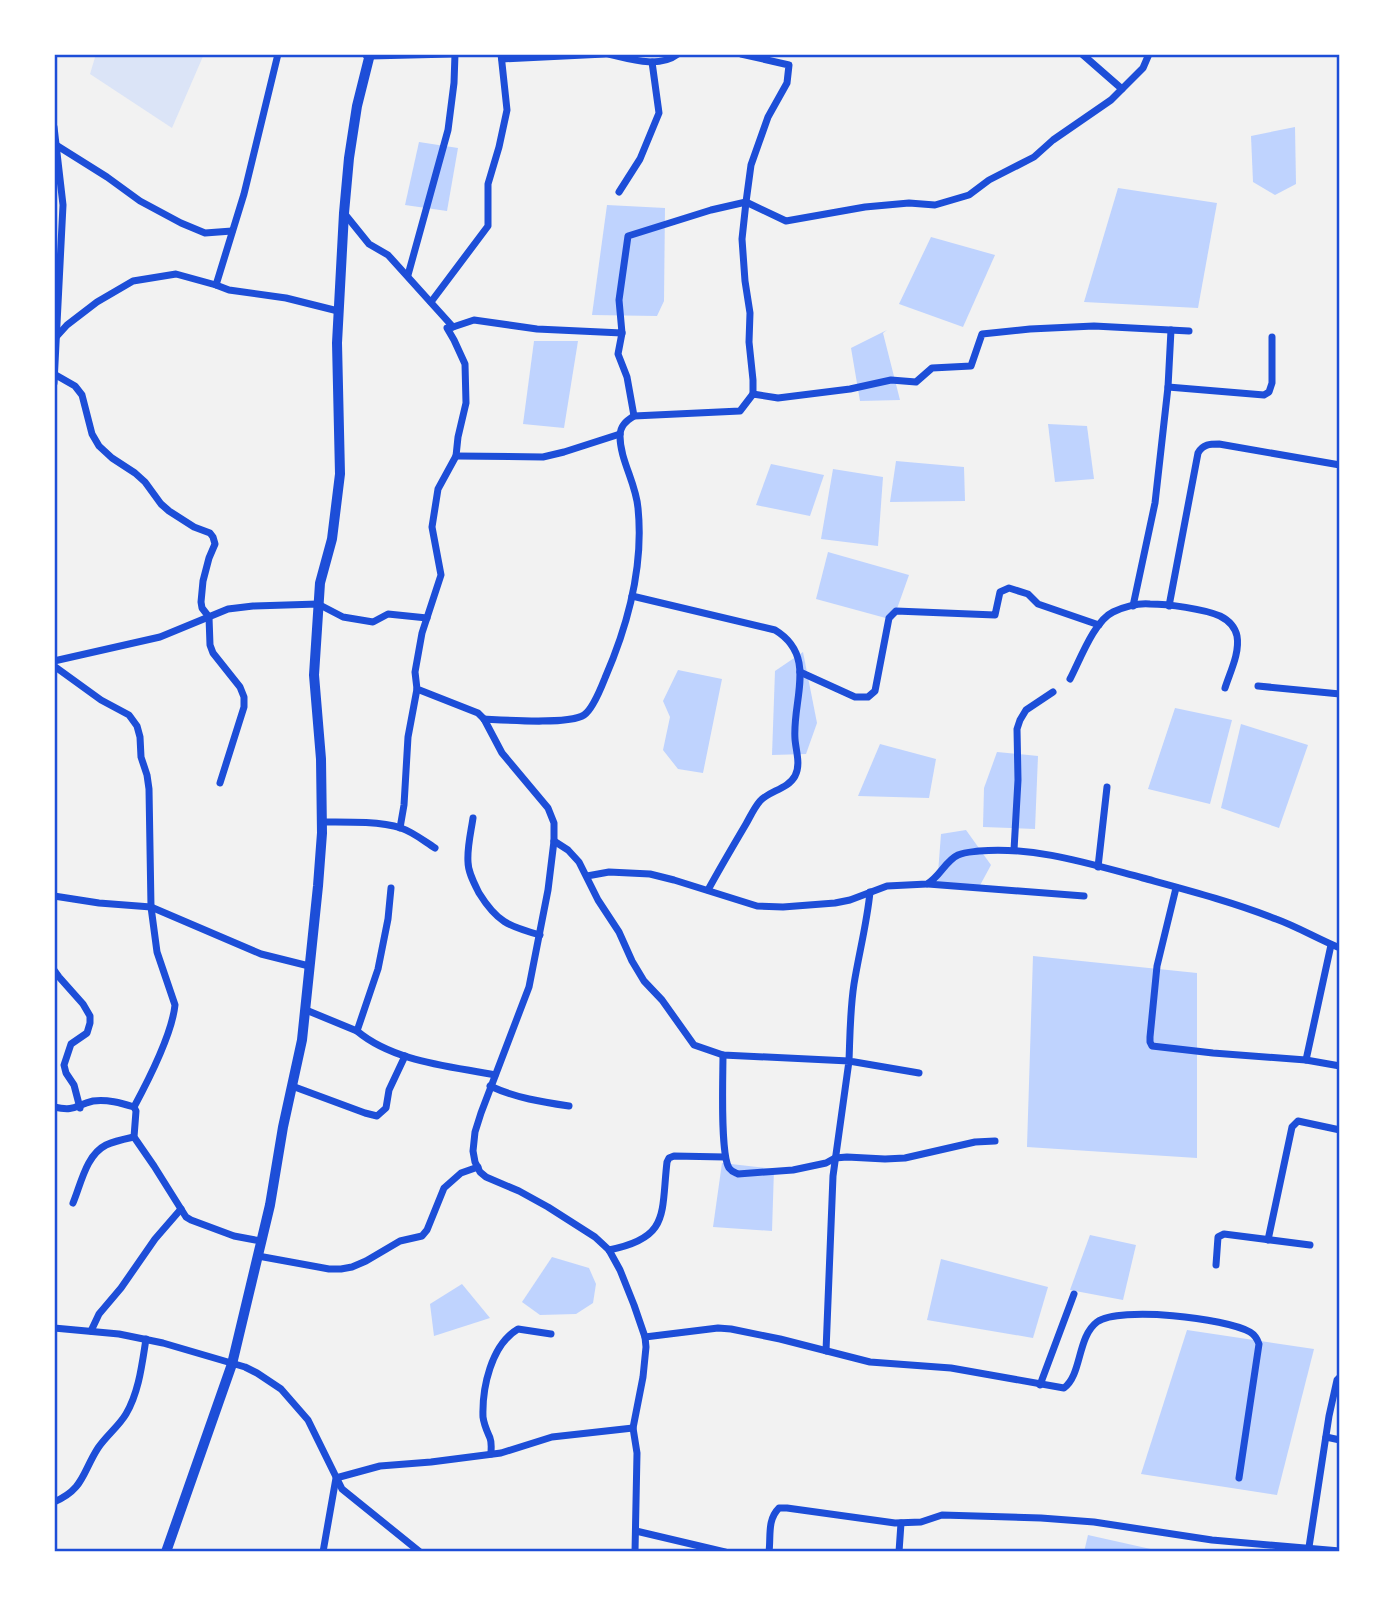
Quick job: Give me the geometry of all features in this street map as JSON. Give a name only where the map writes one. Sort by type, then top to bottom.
[{"type":"street","points":[[216,285],[257,145],[278,54]]},
{"type":"street","points":[[166,1552],[232,1364],[270,1205],[306,1010],[322,822],[321,759],[314,675],[317,604],[332,539],[340,474],[338,311],[349,158],[357,106],[368,55],[454,54],[454,83],[447,130],[408,275]]},
{"type":"street","points":[[431,302],[488,226],[488,184],[507,110],[502,57],[607,54],[653,62],[671,60],[678,54]]},
{"type":"street","points":[[484,719],[531,721],[578,718],[588,711],[600,690],[620,641],[632,596],[640,542],[637,494],[622,453],[622,426],[634,416],[740,411],[753,394],[750,313],[742,239],[746,202],[751,165],[768,117],[786,83],[789,65],[741,54]]},
{"type":"street","points":[[1082,54],[1122,89]]},
{"type":"street","points":[[634,416],[627,377],[618,354],[622,333],[619,300],[628,236],[746,202],[786,221],[865,207],[909,203],[935,205],[969,195],[989,180],[1034,157],[1053,140],[1111,100],[1143,68],[1149,54]]},
{"type":"street","points":[[619,192],[640,159],[659,113],[653,62]]},
{"type":"street","points":[[54,127],[63,205],[54,383]]},
{"type":"street","points":[[56,145],[140,201],[181,223],[205,233],[232,231]]},
{"type":"street","points":[[344,213],[369,244],[388,255],[408,275],[453,327]]},
{"type":"street","points":[[57,336],[97,302],[133,281],[176,274],[229,290],[286,298],[338,311]]},
{"type":"street","points":[[400,828],[408,737],[418,689],[415,672],[422,634],[441,575],[432,527],[438,489],[456,456],[466,403],[465,364],[447,328],[474,320],[537,329],[622,333]]},
{"type":"street","points":[[753,394],[778,398],[850,389],[891,380],[916,382],[932,368],[971,366],[982,334],[1094,326],[1189,331]]},
{"type":"street","points":[[1133,606],[1155,503],[1168,387],[1171,330]]},
{"type":"street","points":[[1168,387],[1264,395],[1269,393],[1272,337]]},
{"type":"street","points":[[55,374],[75,386],[82,396],[92,434],[99,446],[145,482],[169,511],[213,537],[215,544],[209,558],[201,596],[202,608],[209,617],[213,653],[244,696],[244,707],[220,783]]},
{"type":"street","points":[[456,456],[543,457],[620,434]]},
{"type":"street","points":[[1169,606],[1201,447],[1219,444],[1340,465]]},
{"type":"street","points":[[800,672],[855,697],[868,697],[875,691],[889,618],[895,611],[995,615],[1000,592],[1009,588],[1028,594],[1038,604],[1099,625]]},
{"type":"street","points":[[632,596],[775,630],[788,639],[796,651],[800,672],[795,738],[799,766],[793,780],[759,802],[708,890]]},
{"type":"street","points":[[54,664],[160,637],[228,609],[317,604],[343,617],[373,622],[388,614],[427,618]]},
{"type":"street","points":[[1070,679],[1099,625],[1113,612],[1150,604],[1201,611],[1220,616],[1231,624],[1237,635],[1237,651],[1226,688]]},
{"type":"street","points":[[54,664],[101,700],[129,715],[140,737],[141,757],[149,789],[151,907],[157,952],[175,1005],[165,1039],[134,1107],[134,1137],[191,1220],[234,1236],[261,1241]]},
{"type":"street","points":[[1258,685],[1340,694]]},
{"type":"street","points":[[418,689],[478,713],[502,753],[548,808],[554,823],[548,890],[529,987],[475,1132],[473,1151],[478,1167],[486,1177],[519,1191],[595,1237],[609,1250],[620,1270],[645,1337],[646,1357],[633,1428],[637,1454],[635,1552]]},
{"type":"street","points":[[1014,850],[1018,780],[1017,729],[1026,710],[1053,692]]},
{"type":"street","points":[[1098,867],[1107,786]]},
{"type":"street","points":[[473,818],[467,861],[476,888],[494,915],[520,929],[540,935]]},
{"type":"street","points":[[322,822],[355,822],[400,828],[435,848]]},
{"type":"street","points":[[554,841],[568,850],[579,862],[644,981],[662,1000],[694,1045],[723,1055],[849,1061],[919,1073]]},
{"type":"street","points":[[927,884],[957,855],[993,850],[1036,853],[1177,888],[1280,920],[1340,948]]},
{"type":"street","points":[[587,876],[609,872],[650,874],[757,906],[835,903],[887,886],[927,884],[1084,896]]},
{"type":"street","points":[[357,1031],[378,969],[391,888]]},
{"type":"street","points":[[1177,888],[1157,966],[1150,1037],[1152,1046],[1307,1060],[1340,1066]]},
{"type":"street","points":[[826,1351],[835,1158],[849,1061],[853,986],[867,922],[870,892]]},
{"type":"street","points":[[54,896],[151,907],[261,954],[309,966]]},
{"type":"street","points":[[1307,1060],[1331,945]]},
{"type":"street","points":[[54,970],[90,1016],[87,1033],[71,1044],[64,1065],[74,1085],[80,1108]]},
{"type":"street","points":[[306,1010],[357,1031],[405,1056],[495,1075]]},
{"type":"street","points":[[723,1055],[725,1157],[729,1168],[738,1174],[793,1170],[826,1163],[835,1158],[905,1158],[975,1142],[995,1141]]},
{"type":"street","points":[[292,1086],[377,1116],[386,1108],[389,1090],[405,1056]]},
{"type":"street","points":[[491,1086],[525,1099],[569,1107]]},
{"type":"street","points":[[54,1107],[67,1110],[100,1100],[134,1107]]},
{"type":"street","points":[[1268,1240],[1292,1127],[1298,1121],[1340,1130]]},
{"type":"street","points":[[74,1203],[86,1168],[98,1150],[115,1141],[134,1137]]},
{"type":"street","points":[[609,1250],[639,1242],[654,1231],[660,1220],[669,1158],[725,1157]]},
{"type":"street","points":[[258,1256],[329,1269],[352,1267],[400,1241],[422,1236],[444,1188],[461,1172],[478,1167]]},
{"type":"street","points":[[91,1331],[99,1314],[181,1209]]},
{"type":"street","points":[[1216,1265],[1218,1237],[1224,1234],[1310,1245]]},
{"type":"street","points":[[1040,1385],[1074,1294]]},
{"type":"street","points":[[645,1337],[718,1328],[731,1329],[870,1362],[951,1368],[1064,1388],[1068,1386],[1090,1330],[1097,1322],[1115,1315],[1160,1315],[1231,1325],[1257,1337],[1259,1344],[1239,1478]]},
{"type":"street","points":[[54,1328],[146,1339],[257,1373],[281,1389],[308,1420],[342,1489],[420,1552]]},
{"type":"street","points":[[491,1454],[491,1441],[483,1418],[489,1372],[494,1360],[502,1344],[518,1329],[551,1334]]},
{"type":"street","points":[[54,1502],[67,1497],[80,1483],[98,1448],[126,1414],[134,1395],[146,1339]]},
{"type":"street","points":[[1309,1547],[1326,1437],[1337,1380],[1340,1377]]},
{"type":"street","points":[[336,1478],[380,1466],[491,1454],[552,1437],[633,1428]]},
{"type":"street","points":[[1326,1437],[1340,1440]]},
{"type":"street","points":[[323,1552],[336,1478]]},
{"type":"street","points":[[769,1552],[770,1524],[773,1514],[779,1508],[901,1523],[921,1522],[942,1515],[1094,1522],[1212,1540],[1340,1551]]},
{"type":"street","points":[[899,1552],[901,1523]]},
{"type":"street","points":[[636,1531],[725,1552]]},
{"type":"shaded area","points":[[96,54],[204,54],[172,128],[90,74]]},
{"type":"water","points":[[1295,127],[1296,184],[1275,195],[1253,182],[1251,136]]},
{"type":"water","points":[[419,142],[458,148],[447,211],[405,205]]},
{"type":"water","points":[[1118,188],[1217,203],[1198,308],[1084,302]]},
{"type":"water","points":[[607,205],[665,208],[664,301],[657,316],[592,315]]},
{"type":"water","points":[[931,237],[995,255],[963,327],[899,304]]},
{"type":"water","points":[[887,330],[883,333],[900,400],[860,401],[851,348]]},
{"type":"water","points":[[534,341],[578,341],[564,428],[523,424]]},
{"type":"water","points":[[1048,424],[1087,426],[1094,479],[1055,482]]},
{"type":"water","points":[[896,461],[964,467],[965,501],[890,502]]},
{"type":"water","points":[[771,464],[824,475],[810,516],[756,505]]},
{"type":"water","points":[[833,469],[883,477],[878,546],[821,539]]},
{"type":"water","points":[[828,552],[909,575],[893,620],[816,599]]},
{"type":"water","points":[[803,652],[817,723],[806,754],[772,755],[775,671]]},
{"type":"water","points":[[678,670],[722,679],[703,773],[678,769],[663,750],[670,717],[663,701]]},
{"type":"water","points":[[1175,708],[1232,720],[1210,804],[1148,789]]},
{"type":"water","points":[[1241,724],[1308,745],[1279,828],[1221,808]]},
{"type":"water","points":[[880,744],[936,759],[929,798],[858,796]]},
{"type":"water","points":[[997,752],[1038,756],[1035,829],[983,827],[984,788]]},
{"type":"water","points":[[966,830],[991,865],[978,889],[937,886],[941,834]]},
{"type":"water","points":[[1033,956],[1197,973],[1197,1158],[1027,1147]]},
{"type":"water","points":[[722,1163],[774,1169],[772,1231],[713,1227]]},
{"type":"water","points":[[1090,1235],[1136,1245],[1123,1300],[1070,1290]]},
{"type":"water","points":[[552,1257],[589,1268],[596,1284],[593,1303],[576,1314],[540,1315],[522,1302]]},
{"type":"water","points":[[941,1259],[1048,1287],[1033,1338],[927,1320]]},
{"type":"water","points":[[462,1284],[490,1318],[434,1336],[430,1304]]},
{"type":"water","points":[[1187,1330],[1314,1349],[1277,1495],[1141,1474]]},
{"type":"water","points":[[1088,1535],[1164,1552],[1084,1552]]}]
